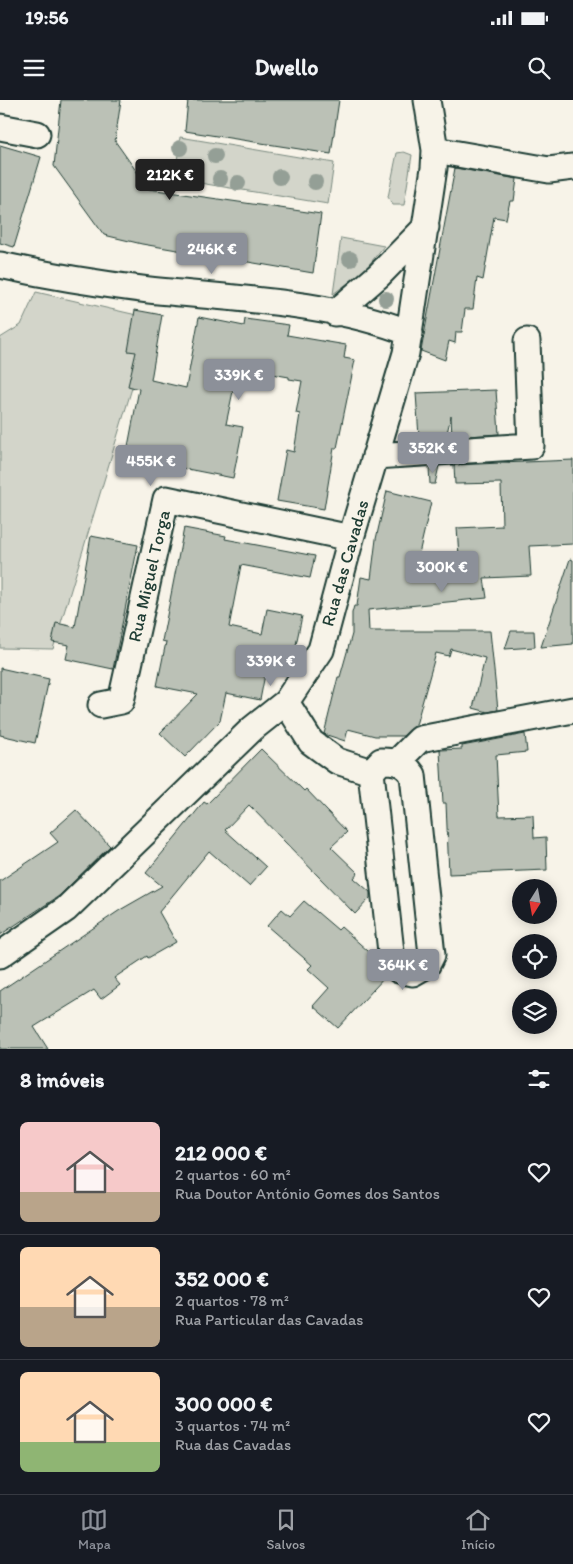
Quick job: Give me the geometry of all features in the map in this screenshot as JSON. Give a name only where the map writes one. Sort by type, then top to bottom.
[{"type":"street","name":"Rua das Cavadas","points":[[0,955],[66,909],[252,729],[286,702],[321,650],[410,333],[436,150],[427,100]]},
{"type":"street","points":[[0,127],[37,134]]},
{"type":"street","points":[[436,150],[549,170],[573,167]]},
{"type":"street","points":[[335,313],[378,275],[426,226]]},
{"type":"street","points":[[0,265],[71,280],[275,301],[383,323],[410,333]]},
{"type":"street","points":[[375,456],[531,446],[527,341]]},
{"type":"street","name":"Rua Miguel Torga","points":[[101,705],[121,701],[166,499],[351,538]]},
{"type":"street","points":[[286,702],[311,742],[337,761],[371,772]]},
{"type":"street","points":[[398,761],[420,739],[573,710]]},
{"type":"street","points":[[381,761],[398,761],[407,766],[413,775],[432,954],[427,965],[414,973],[399,970],[392,961],[371,772],[381,761]]},
{"type":"shaded area","points":[[180,137],[334,163],[328,204],[175,179]]},
{"type":"shaded area","points":[[404,152],[412,155],[404,205],[393,205],[388,197],[397,153]]},
{"type":"shaded area","points":[[341,238],[384,246],[363,272],[333,294]]},
{"type":"shaded area","points":[[36,292],[141,316],[132,388],[53,649],[0,648],[0,338],[21,325]]},
{"type":"building","points":[[61,100],[121,100],[115,141],[149,189],[321,214],[313,273],[142,244],[104,235],[54,166]]},
{"type":"building","points":[[188,100],[339,100],[331,154],[185,131]]},
{"type":"building","points":[[0,145],[41,157],[14,247],[0,243]]},
{"type":"building","points":[[455,168],[517,179],[514,201],[510,201],[506,219],[494,217],[483,280],[477,278],[473,309],[465,309],[462,332],[456,332],[455,343],[449,341],[445,360],[421,351]]},
{"type":"building","points":[[135,310],[162,315],[151,380],[186,388],[199,317],[244,326],[245,319],[289,325],[287,335],[346,345],[344,358],[355,360],[337,448],[334,448],[324,509],[277,501],[286,450],[294,452],[300,414],[296,413],[302,381],[289,379],[289,377],[238,368],[226,424],[243,427],[233,478],[126,457],[139,389],[128,386],[136,352],[128,351]]},
{"type":"building","points":[[496,390],[499,434],[452,437],[451,416],[446,437],[419,437],[416,393]]},
{"type":"building","points":[[573,460],[573,544],[529,546],[531,576],[484,578],[487,598],[368,610],[369,631],[490,631],[498,710],[488,712],[473,708],[485,658],[451,649],[449,656],[436,653],[416,725],[403,736],[375,736],[348,729],[345,741],[324,734],[338,677],[340,677],[352,634],[352,613],[354,606],[357,606],[361,577],[371,579],[376,539],[387,491],[431,502],[418,558],[459,556],[457,528],[502,526],[501,483],[455,484],[454,465]]},
{"type":"building","points":[[439,466],[435,484],[430,484],[429,467]]},
{"type":"building","points":[[184,528],[226,536],[225,539],[315,556],[310,578],[241,565],[229,627],[262,634],[267,609],[302,616],[292,664],[268,659],[260,700],[226,693],[220,721],[185,757],[160,733],[198,694],[157,686],[166,642],[162,641]]},
{"type":"building","points":[[91,536],[138,545],[113,669],[66,659],[69,645],[52,642],[56,623],[75,627]]},
{"type":"building","points":[[570,559],[573,560],[573,644],[541,647]]},
{"type":"building","points":[[511,631],[534,631],[535,647],[505,649]]},
{"type":"building","points":[[0,668],[49,679],[35,743],[0,735]]},
{"type":"building","points":[[525,734],[527,752],[496,755],[499,816],[533,815],[534,838],[546,837],[547,870],[449,874],[446,803],[443,803],[440,750],[462,749],[462,746]]},
{"type":"building","points":[[261,749],[304,791],[306,789],[347,832],[331,847],[358,873],[354,878],[370,892],[370,898],[355,914],[249,805],[225,830],[266,867],[249,886],[209,851],[159,912],[176,942],[148,958],[147,956],[114,978],[120,985],[101,999],[94,990],[34,1027],[48,1049],[0,1049],[0,991],[120,910],[162,886],[146,873],[204,802],[207,804]]},
{"type":"building","points":[[76,810],[110,846],[59,896],[0,935],[0,881],[58,842],[50,833]]},
{"type":"building","points":[[304,901],[338,930],[341,927],[377,959],[380,969],[386,976],[338,1028],[313,1006],[329,988],[308,969],[312,965],[267,926],[282,909],[290,916]]}]
